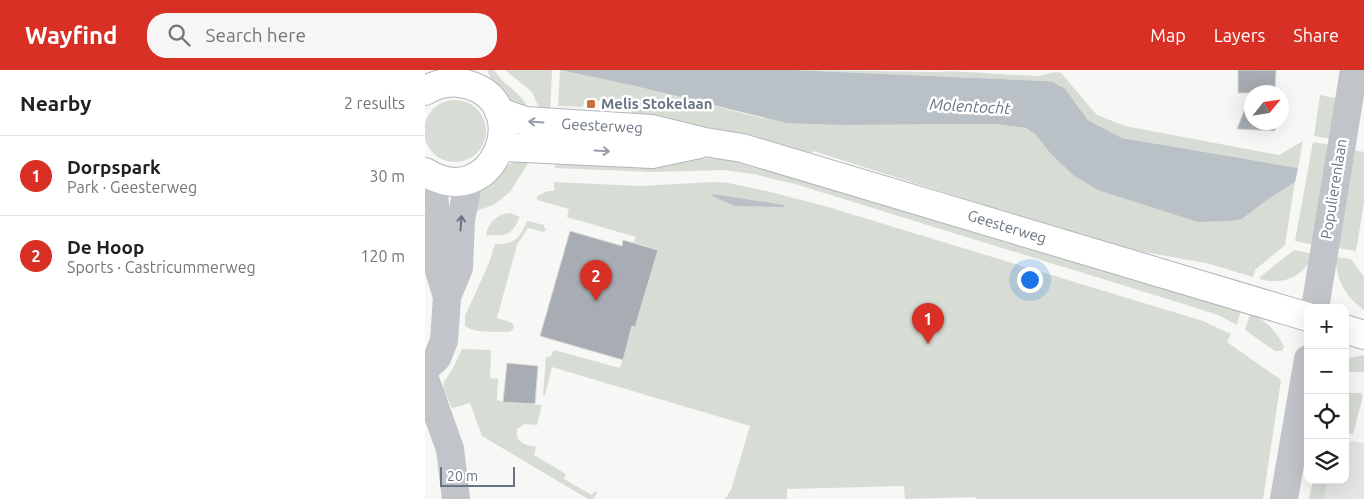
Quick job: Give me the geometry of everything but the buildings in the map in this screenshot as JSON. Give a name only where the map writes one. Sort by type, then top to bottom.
[{"type":"main road","points":[[429,174],[447,181],[469,179],[477,176],[494,160],[501,147],[503,134],[499,112],[477,79],[461,82],[438,81]]},
{"type":"main road","name":"Geesterweg","points":[[499,112],[525,121],[652,129],[705,142],[742,148],[1304,316]]},
{"type":"main road","name":"Geesterweg","points":[[501,147],[652,154],[705,142]]},
{"type":"main road","points":[[1349,330],[1364,335]]},
{"type":"street","name":"Populierenlaan","points":[[1316,304],[1354,70]]},
{"type":"street","points":[[429,174],[435,204],[433,241],[437,264],[447,297]]},
{"type":"street","points":[[425,369],[437,358],[443,341],[447,297],[459,268],[461,220],[469,179]]},
{"type":"street","points":[[425,378],[450,449],[456,499]]},
{"type":"street","points":[[1284,499],[1304,382]]},
{"type":"shaded area","points":[[487,70],[494,70],[518,94],[530,112],[499,92]]},
{"type":"shaded area","points":[[505,70],[552,70],[550,115],[540,110],[532,92]]},
{"type":"shaded area","points":[[560,70],[635,86],[762,118],[842,125],[995,124],[1026,128],[1035,134],[1050,153],[1073,175],[1242,219],[1295,182],[1285,245],[1255,270],[1253,277],[1206,263],[1120,248],[813,151],[811,154],[777,145],[631,119],[631,110],[605,109],[605,101],[584,100],[583,107],[558,106]]},
{"type":"shaded area","points":[[794,70],[959,72],[1036,76],[1058,72],[1061,73],[1097,115],[1125,126],[1279,155],[1303,141],[1298,168],[1122,138],[1088,120],[1059,85],[1047,81]]},
{"type":"shaded area","points":[[1320,95],[1338,99],[1332,139],[1314,136]]},
{"type":"shaded area","points":[[449,100],[461,100],[477,109],[484,119],[486,131],[484,143],[477,153],[461,162],[449,162],[438,157],[429,148],[424,137],[424,125],[429,114],[438,105]]},
{"type":"shaded area","points":[[1313,142],[1331,145],[1314,245],[1295,241]]},
{"type":"shaded area","points":[[1352,150],[1364,152],[1364,203],[1356,251],[1338,248]]},
{"type":"shaded area","points":[[556,157],[741,160],[1241,310],[1237,325],[1218,315],[1190,306],[795,184],[753,174],[723,170],[653,172],[555,168]]},
{"type":"shaded area","points":[[530,160],[510,192],[493,205],[471,213],[478,189],[508,165],[516,161]]},
{"type":"shaded area","points":[[554,182],[639,186],[714,182],[767,191],[828,207],[1203,321],[1231,334],[1227,342],[1281,380],[1263,499],[976,499],[975,497],[905,499],[904,486],[787,489],[787,499],[725,499],[731,490],[750,426],[552,367],[545,395],[543,395],[546,357],[551,356],[554,350],[620,368],[657,249],[634,242],[636,237],[567,217],[569,209],[537,200],[537,196],[548,191],[554,191]]},
{"type":"shaded area","points":[[510,213],[520,217],[511,231],[504,235],[486,235],[489,226],[494,220],[501,215]]},
{"type":"shaded area","points":[[527,221],[544,225],[544,228],[546,228],[544,232],[528,228],[517,245],[497,318],[512,323],[514,326],[513,330],[509,332],[470,329],[465,326],[465,316],[489,263],[495,244],[512,242],[522,232]]},
{"type":"shaded area","points":[[1294,250],[1313,254],[1305,268],[1285,280],[1268,281],[1260,279],[1260,277]]},
{"type":"shaded area","points":[[1336,257],[1351,259],[1364,277],[1364,310],[1343,287],[1337,273]]},
{"type":"shaded area","points":[[1250,314],[1261,319],[1274,331],[1284,347],[1282,351],[1275,351],[1245,330]]},
{"type":"shaded area","points":[[462,349],[491,350],[490,378],[498,379],[497,400],[542,405],[537,425],[525,424],[517,429],[517,437],[524,444],[536,447],[534,455],[566,474],[564,479],[592,495],[595,491],[597,493],[593,499],[588,499],[482,436],[470,403],[452,408],[443,389],[444,382]]},
{"type":"shaded area","points":[[1364,355],[1364,372],[1349,372],[1349,358]]},
{"type":"shaded area","points":[[1349,393],[1361,393],[1363,396],[1353,434],[1349,434]]},
{"type":"shaded area","points":[[1351,441],[1364,443],[1364,499],[1324,499],[1326,484],[1349,484],[1349,443]]},
{"type":"shaded area","points":[[1312,484],[1326,484],[1324,499],[1309,499]]},
{"type":"water","name":"Molentocht","points":[[560,70],[794,70],[1047,81],[1053,82],[1065,89],[1088,120],[1122,138],[1298,168],[1295,182],[1242,219],[1198,222],[1098,190],[1073,175],[1050,153],[1035,134],[1026,128],[995,124],[842,125],[787,123]]},
{"type":"water","points":[[713,194],[784,205],[784,207],[735,206],[712,196]]},
{"type":"place","name":"Melis Stokelaan","points":[[591,104]]},
{"type":"place","name":"De Hoop","points":[[596,301]]},
{"type":"place","name":"Dorpspark","points":[[928,344]]}]
